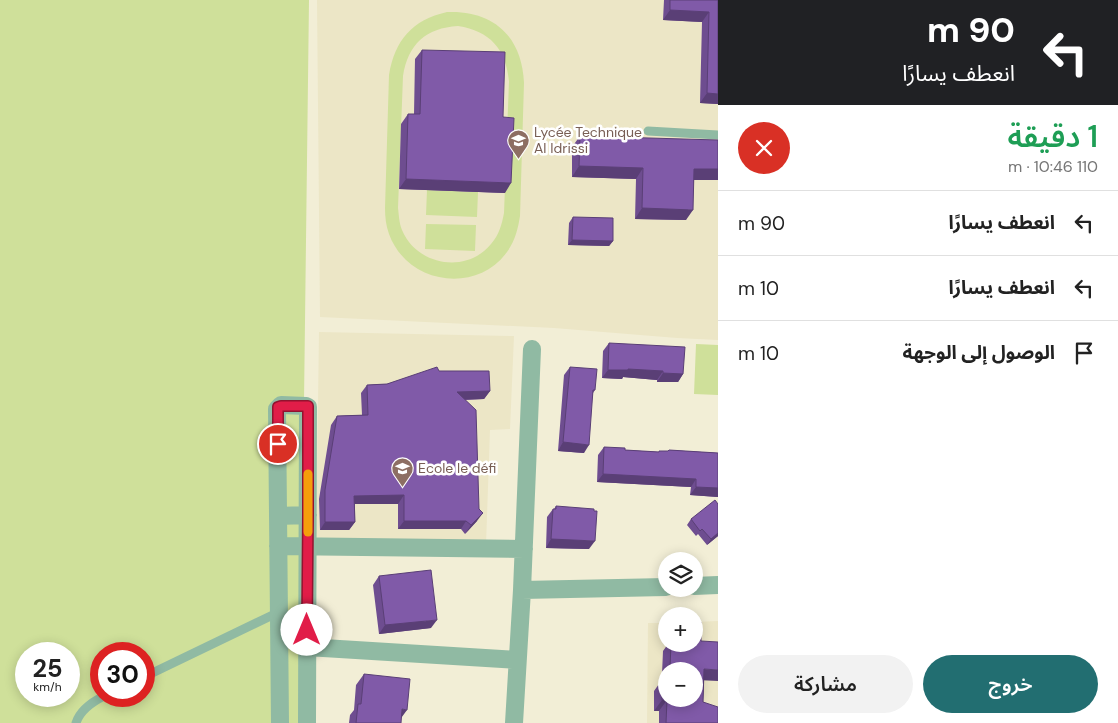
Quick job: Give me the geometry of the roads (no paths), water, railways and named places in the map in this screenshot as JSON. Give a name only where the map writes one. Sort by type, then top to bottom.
[{"type":"street","points":[[514,723],[524,549],[532,349]]},
{"type":"street","points":[[280,723],[277,409],[281,406],[308,407],[307,723]]},
{"type":"street","points":[[278,516],[308,515]]},
{"type":"street","points":[[278,546],[524,549]]},
{"type":"street","points":[[703,586],[718,585]]},
{"type":"street","points":[[522,590],[658,586]]},
{"type":"street","points":[[307,647],[517,660]]},
{"type":"lane","points":[[648,131],[718,135]]},
{"type":"lane","points":[[155,672],[279,612]]},
{"type":"lane","points":[[76,723],[78,717],[90,705]]},
{"type":"place","name":"Lycée Technique Al Idrissi","points":[[518,159]]},
{"type":"place","name":"Ecole le défi","points":[[402,487]]}]
